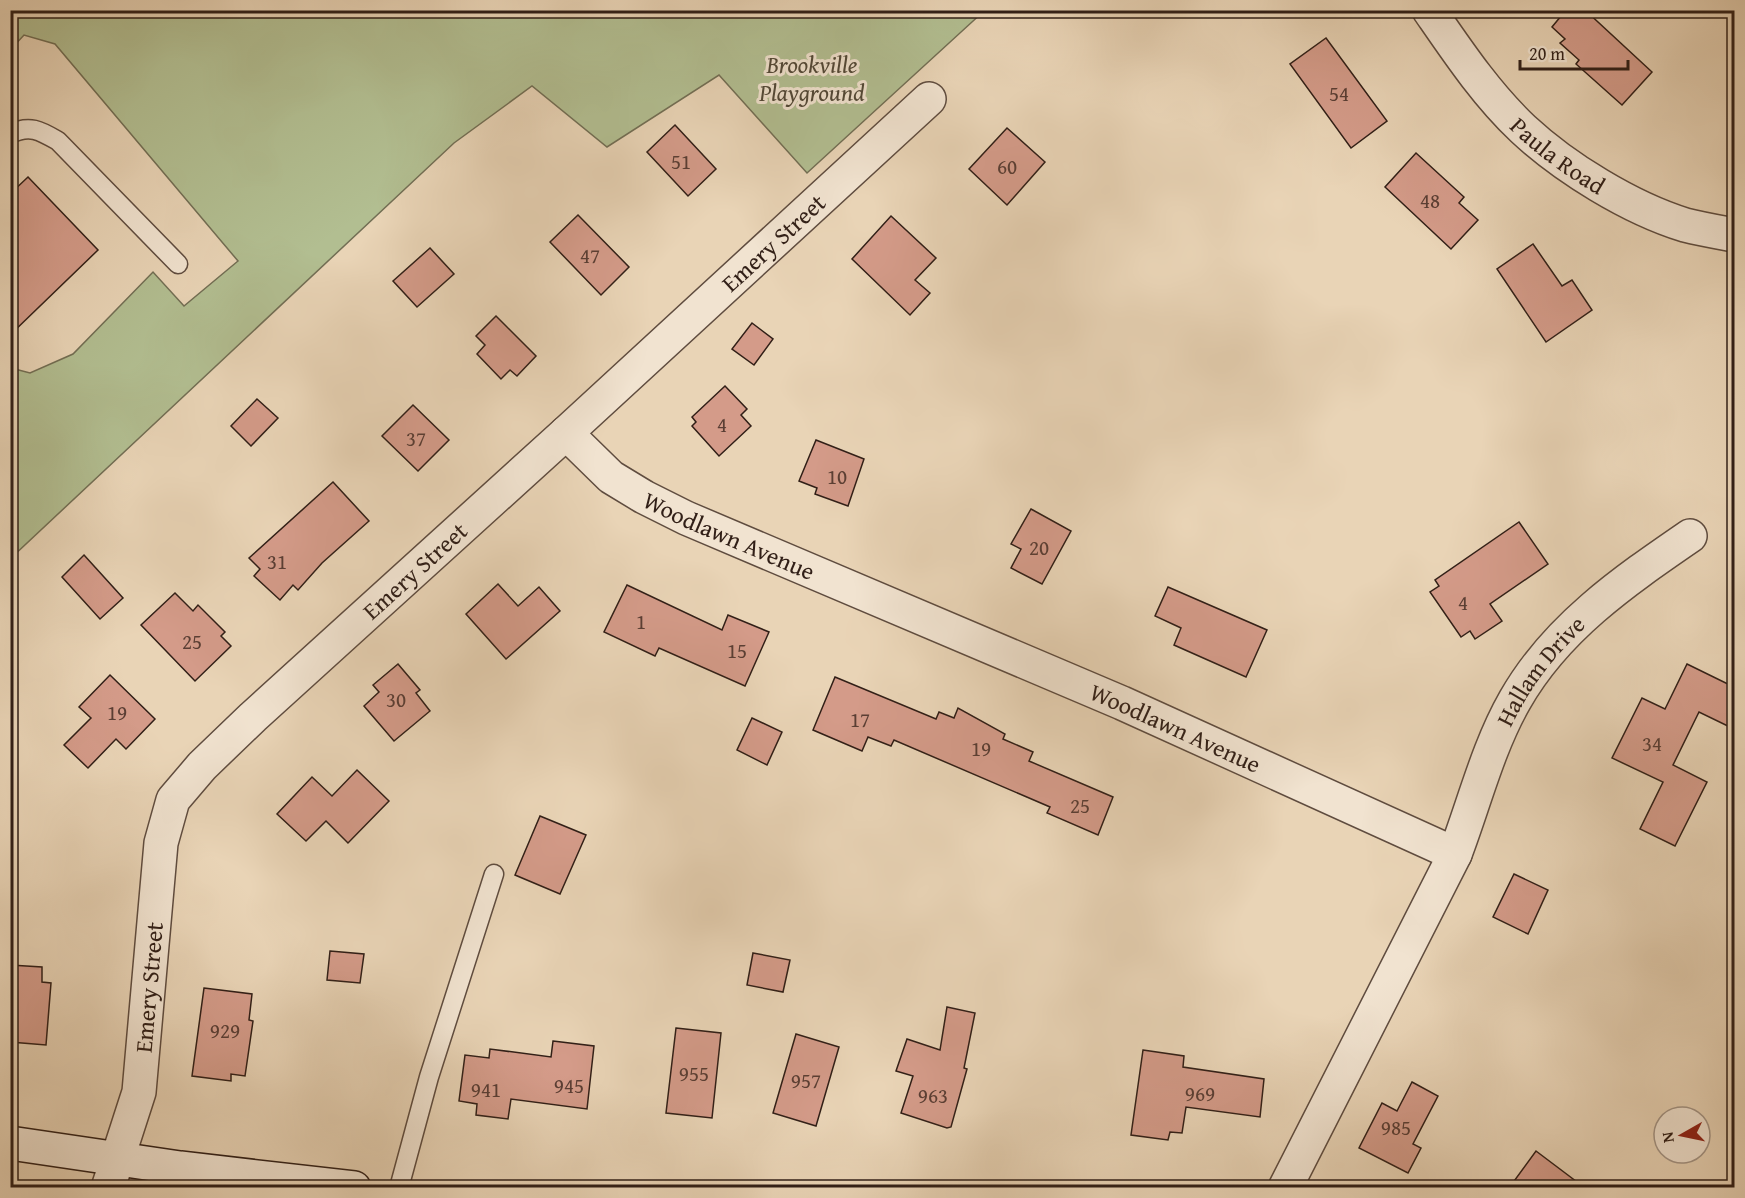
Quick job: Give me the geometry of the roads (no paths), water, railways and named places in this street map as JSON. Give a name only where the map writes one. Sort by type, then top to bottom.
[{"type":"street","name":"Paula Road","points":[[1429,10],[1476,77],[1524,129],[1581,174],[1632,202],[1684,224],[1734,235]]},
{"type":"street","name":"Emery Street","points":[[113,1174],[138,1092],[162,843],[173,800],[202,766],[253,717],[929,99]]},
{"type":"street","name":"Woodlawn Avenue","points":[[566,433],[611,477],[644,498],[686,518],[1122,703],[1455,854]]},
{"type":"street","name":"Hallam Drive","points":[[1455,854],[1514,701],[1544,657],[1576,622],[1627,579],[1690,536]]},
{"type":"street","points":[[1285,1188],[1455,854]]},
{"type":"street","points":[[10,1143],[113,1174],[354,1188]]},
{"type":"lane","points":[[10,134],[22,128],[39,129],[58,141],[178,264]]},
{"type":"lane","points":[[399,1188],[429,1077],[494,874]]},
{"type":"park label","name":"Brookville Playground","points":[[812,78]]}]
